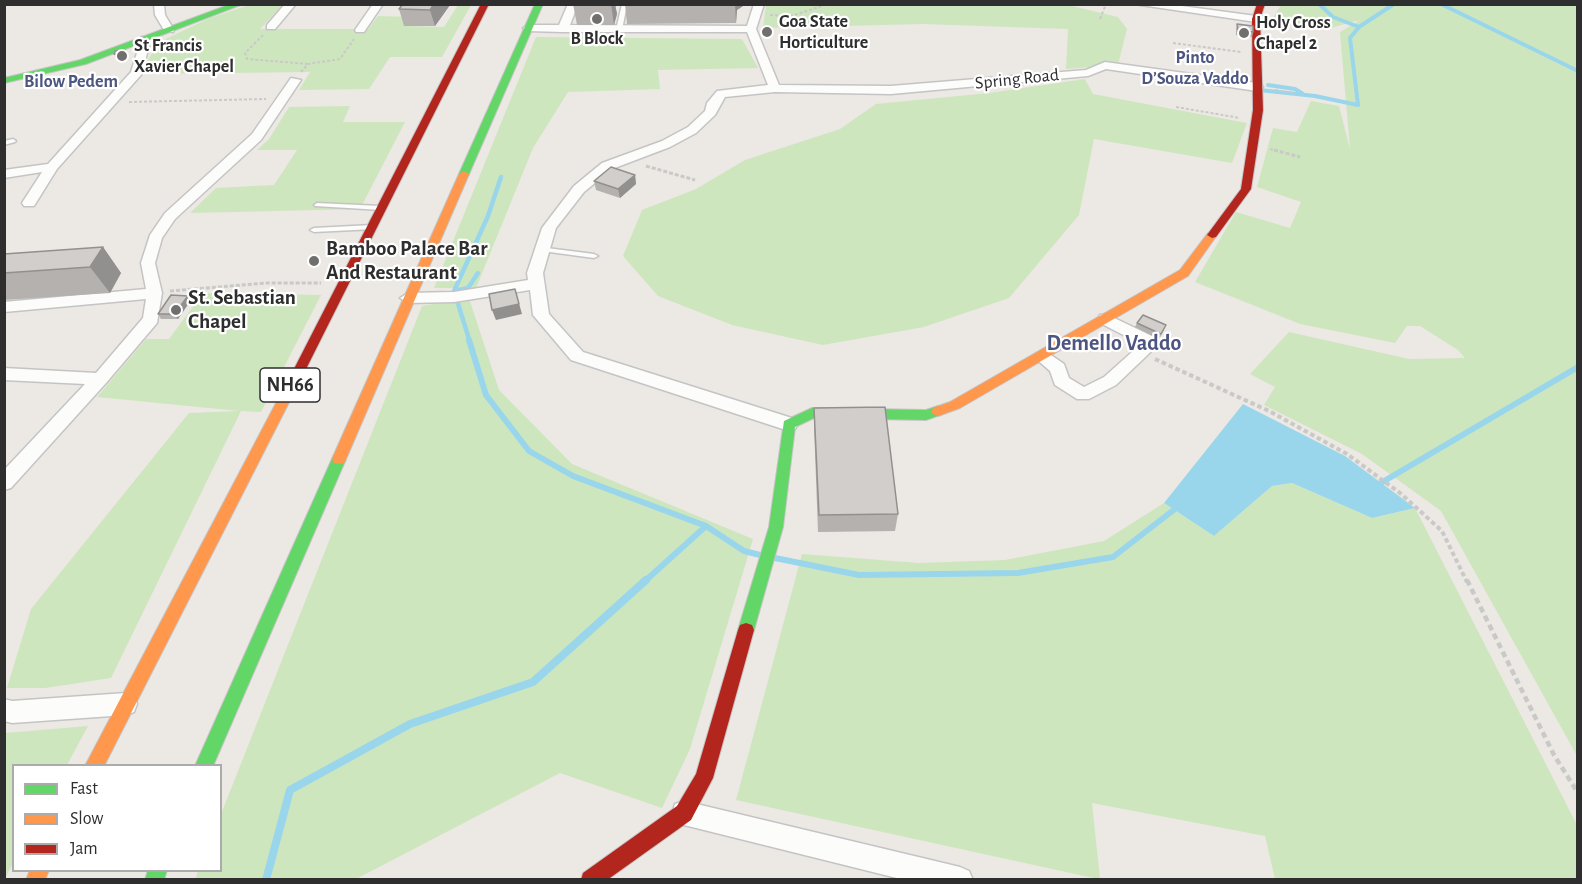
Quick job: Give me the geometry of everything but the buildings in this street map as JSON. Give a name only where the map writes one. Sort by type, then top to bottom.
[{"type":"main road","name":"NH66","points":[[95,764],[372,227],[384,208],[485,4]]},
{"type":"main road","points":[[204,764],[539,4]]},
{"type":"main road","points":[[590,879],[684,813],[704,778],[776,527],[789,424],[812,413],[926,415],[954,405],[1042,357],[1184,273],[1246,189],[1256,120],[1256,19],[1261,4]]},
{"type":"main road","points":[[4,81],[83,62],[237,5]]},
{"type":"street","points":[[159,4],[160,15],[169,30]]},
{"type":"street","points":[[271,27],[291,4]]},
{"type":"street","points":[[360,30],[378,4]]},
{"type":"street","points":[[563,29],[573,4]]},
{"type":"street","points":[[1139,4],[1256,19]]},
{"type":"street","points":[[758,8],[751,29],[775,88]]},
{"type":"street","points":[[528,28],[751,29]]},
{"type":"street","points":[[29,202],[52,167],[137,73],[146,39]]},
{"type":"street","name":"Spring Road","points":[[789,424],[649,381],[577,356],[541,315],[535,273],[549,228],[579,189],[607,166],[666,144],[692,130],[711,112],[713,103],[721,94],[775,88],[891,90],[1088,73],[1106,66],[1257,86]]},
{"type":"street","points":[[4,483],[100,379],[151,319],[154,293],[148,263],[155,238],[170,216],[257,137],[295,80]]},
{"type":"street","points":[[4,174],[52,167]]},
{"type":"street","points":[[408,298],[454,297],[537,284]]},
{"type":"street","points":[[4,307],[154,293]]},
{"type":"street","points":[[1042,357],[1058,368],[1061,381],[1083,395],[1110,381],[1152,343],[1106,319]]},
{"type":"street","points":[[4,374],[100,379]]},
{"type":"street","points":[[4,710],[12,712],[126,704]]},
{"type":"street","points":[[684,813],[960,879]]},
{"type":"lane","points":[[619,30],[624,6],[636,8]]},
{"type":"lane","points":[[4,143],[13,141]]},
{"type":"lane","points":[[317,205],[384,208]]},
{"type":"lane","points":[[314,230],[372,227]]},
{"type":"lane","points":[[542,249],[594,256]]},
{"type":"path","points":[[758,8],[790,16],[828,4]]},
{"type":"path","points":[[1100,19],[1106,4]]},
{"type":"path","points":[[271,27],[245,53],[247,59],[308,63],[340,58],[360,30]]},
{"type":"path","points":[[1173,42],[1257,54]]},
{"type":"path","points":[[295,80],[308,63]]},
{"type":"path","points":[[111,102],[249,99]]},
{"type":"path","points":[[1176,107],[1256,120]]},
{"type":"path","points":[[1252,144],[1300,158]]},
{"type":"path","points":[[626,159],[695,180]]},
{"type":"path","points":[[154,293],[266,283],[343,283]]},
{"type":"path","points":[[1140,353],[1269,411],[1347,454],[1400,493],[1442,531],[1554,755],[1578,793]]},
{"type":"green space","points":[[1064,4],[1118,17],[1127,29],[1118,65],[1066,69],[1068,29],[923,24],[763,28],[766,5]]},
{"type":"green space","points":[[249,5],[283,5],[260,29],[368,29],[378,16],[412,17],[408,26],[444,27],[458,5],[471,5],[442,57],[390,57],[369,89],[299,90],[310,72],[141,74],[157,43],[210,18]]},
{"type":"green space","points":[[1281,5],[1577,5],[1577,756],[1441,511],[1362,454],[1264,405],[1275,387],[1250,374],[1289,332],[1409,359],[1465,358],[1458,350],[1420,326],[1407,326],[1395,343],[1300,324],[1195,282],[1236,212],[1290,228],[1301,202],[1257,187],[1273,128],[1297,132],[1311,101],[1339,106],[1350,149],[1340,32],[1360,20],[1323,30],[1270,22]]},
{"type":"green space","points":[[536,37],[742,39],[758,68],[658,70],[660,89],[568,92],[533,148],[476,288],[434,288]]},
{"type":"green space","points":[[1085,79],[1093,94],[1247,123],[1232,163],[1094,139],[1079,215],[1009,298],[924,327],[823,345],[732,325],[658,296],[623,256],[642,210],[696,189],[745,160],[840,129],[876,104],[989,93]]},
{"type":"green space","points":[[350,106],[343,122],[405,122],[360,209],[190,213],[216,188],[274,185],[297,150],[257,150],[269,139],[289,107]]},
{"type":"green space","points":[[203,293],[321,295],[261,412],[241,411],[111,678],[45,688],[7,688],[31,609],[189,413],[239,411],[97,397],[146,339],[169,339]]},
{"type":"green space","points":[[469,298],[499,390],[572,464],[753,539],[690,749],[662,808],[560,773],[356,879],[195,880],[198,872],[222,872],[222,811],[422,306]]},
{"type":"green space","points":[[1292,483],[1372,518],[1415,508],[1577,825],[1577,879],[1275,879],[1265,836],[1092,803],[1100,879],[1098,879],[736,800],[802,554],[919,563],[1005,560],[1104,541],[1164,503],[1214,536],[1272,486]]},
{"type":"green space","points":[[88,726],[68,764],[12,764],[12,865],[5,879],[5,733]]},
{"type":"water","points":[[1243,404],[1345,456],[1415,508],[1372,518],[1292,483],[1272,486],[1214,536],[1164,503]]},
{"type":"waterway","points":[[1319,4],[1333,17],[1359,27]]},
{"type":"waterway","points":[[1359,27],[1394,4]]},
{"type":"waterway","points":[[1441,4],[1578,71]]},
{"type":"waterway","points":[[1259,90],[1315,96],[1358,105],[1350,38],[1359,27]]},
{"type":"waterway","points":[[1268,85],[1295,89],[1303,94]]},
{"type":"waterway","points":[[454,291],[488,216],[501,177]]},
{"type":"waterway","points":[[454,291],[468,288],[478,273]]},
{"type":"waterway","points":[[454,291],[470,342]]},
{"type":"waterway","points":[[469,340],[486,395],[529,451],[573,476],[706,526]]},
{"type":"waterway","points":[[1374,487],[1578,367]]},
{"type":"waterway","points":[[775,558],[859,575],[1018,573],[1113,557],[1180,505]]},
{"type":"waterway","points":[[644,582],[706,526]]},
{"type":"waterway","points":[[706,526],[744,551],[760,555]]},
{"type":"waterway","points":[[266,880],[290,790],[410,724],[533,682],[646,580]]},
{"type":"traffic: fast","points":[[4,81],[83,62],[240,4]]},
{"type":"traffic: fast","points":[[464,174],[539,4]]},
{"type":"traffic: fast","points":[[746,630],[776,527],[789,424],[812,413],[926,415],[938,411]]},
{"type":"traffic: fast","points":[[205,764],[339,459]]},
{"type":"traffic: fast","points":[[154,880],[157,872]]},
{"type":"traffic: slow","points":[[339,459],[464,174]]},
{"type":"traffic: slow","points":[[938,411],[955,405],[1184,273],[1212,235]]},
{"type":"traffic: slow","points":[[95,764],[301,367]]},
{"type":"traffic: slow","points":[[35,880],[39,872]]},
{"type":"traffic: jam","points":[[301,367],[485,4]]},
{"type":"traffic: jam","points":[[1212,235],[1246,189],[1258,110],[1256,19],[1261,4]]},
{"type":"traffic: jam","points":[[590,880],[684,813],[704,778],[746,630]]},
{"type":"place","name":"B Block","points":[[597,19]]},
{"type":"place","name":"Goa State Horticulture","points":[[767,32]]},
{"type":"place","name":"Holy Cross Chapel 2","points":[[1244,33]]},
{"type":"place","name":"St Francis Xavier Chapel","points":[[122,56]]},
{"type":"place","name":"Bamboo Palace Bar And Restaurant","points":[[314,261]]},
{"type":"place","name":"St. Sebastian Chapel","points":[[176,310]]},
{"type":"district","name":"Pinto D’Souza Vaddo","points":[[1195,68]]},
{"type":"district","name":"Bilow Pedem","points":[[71,82]]},
{"type":"district","name":"Demello Vaddo","points":[[1114,343]]}]
